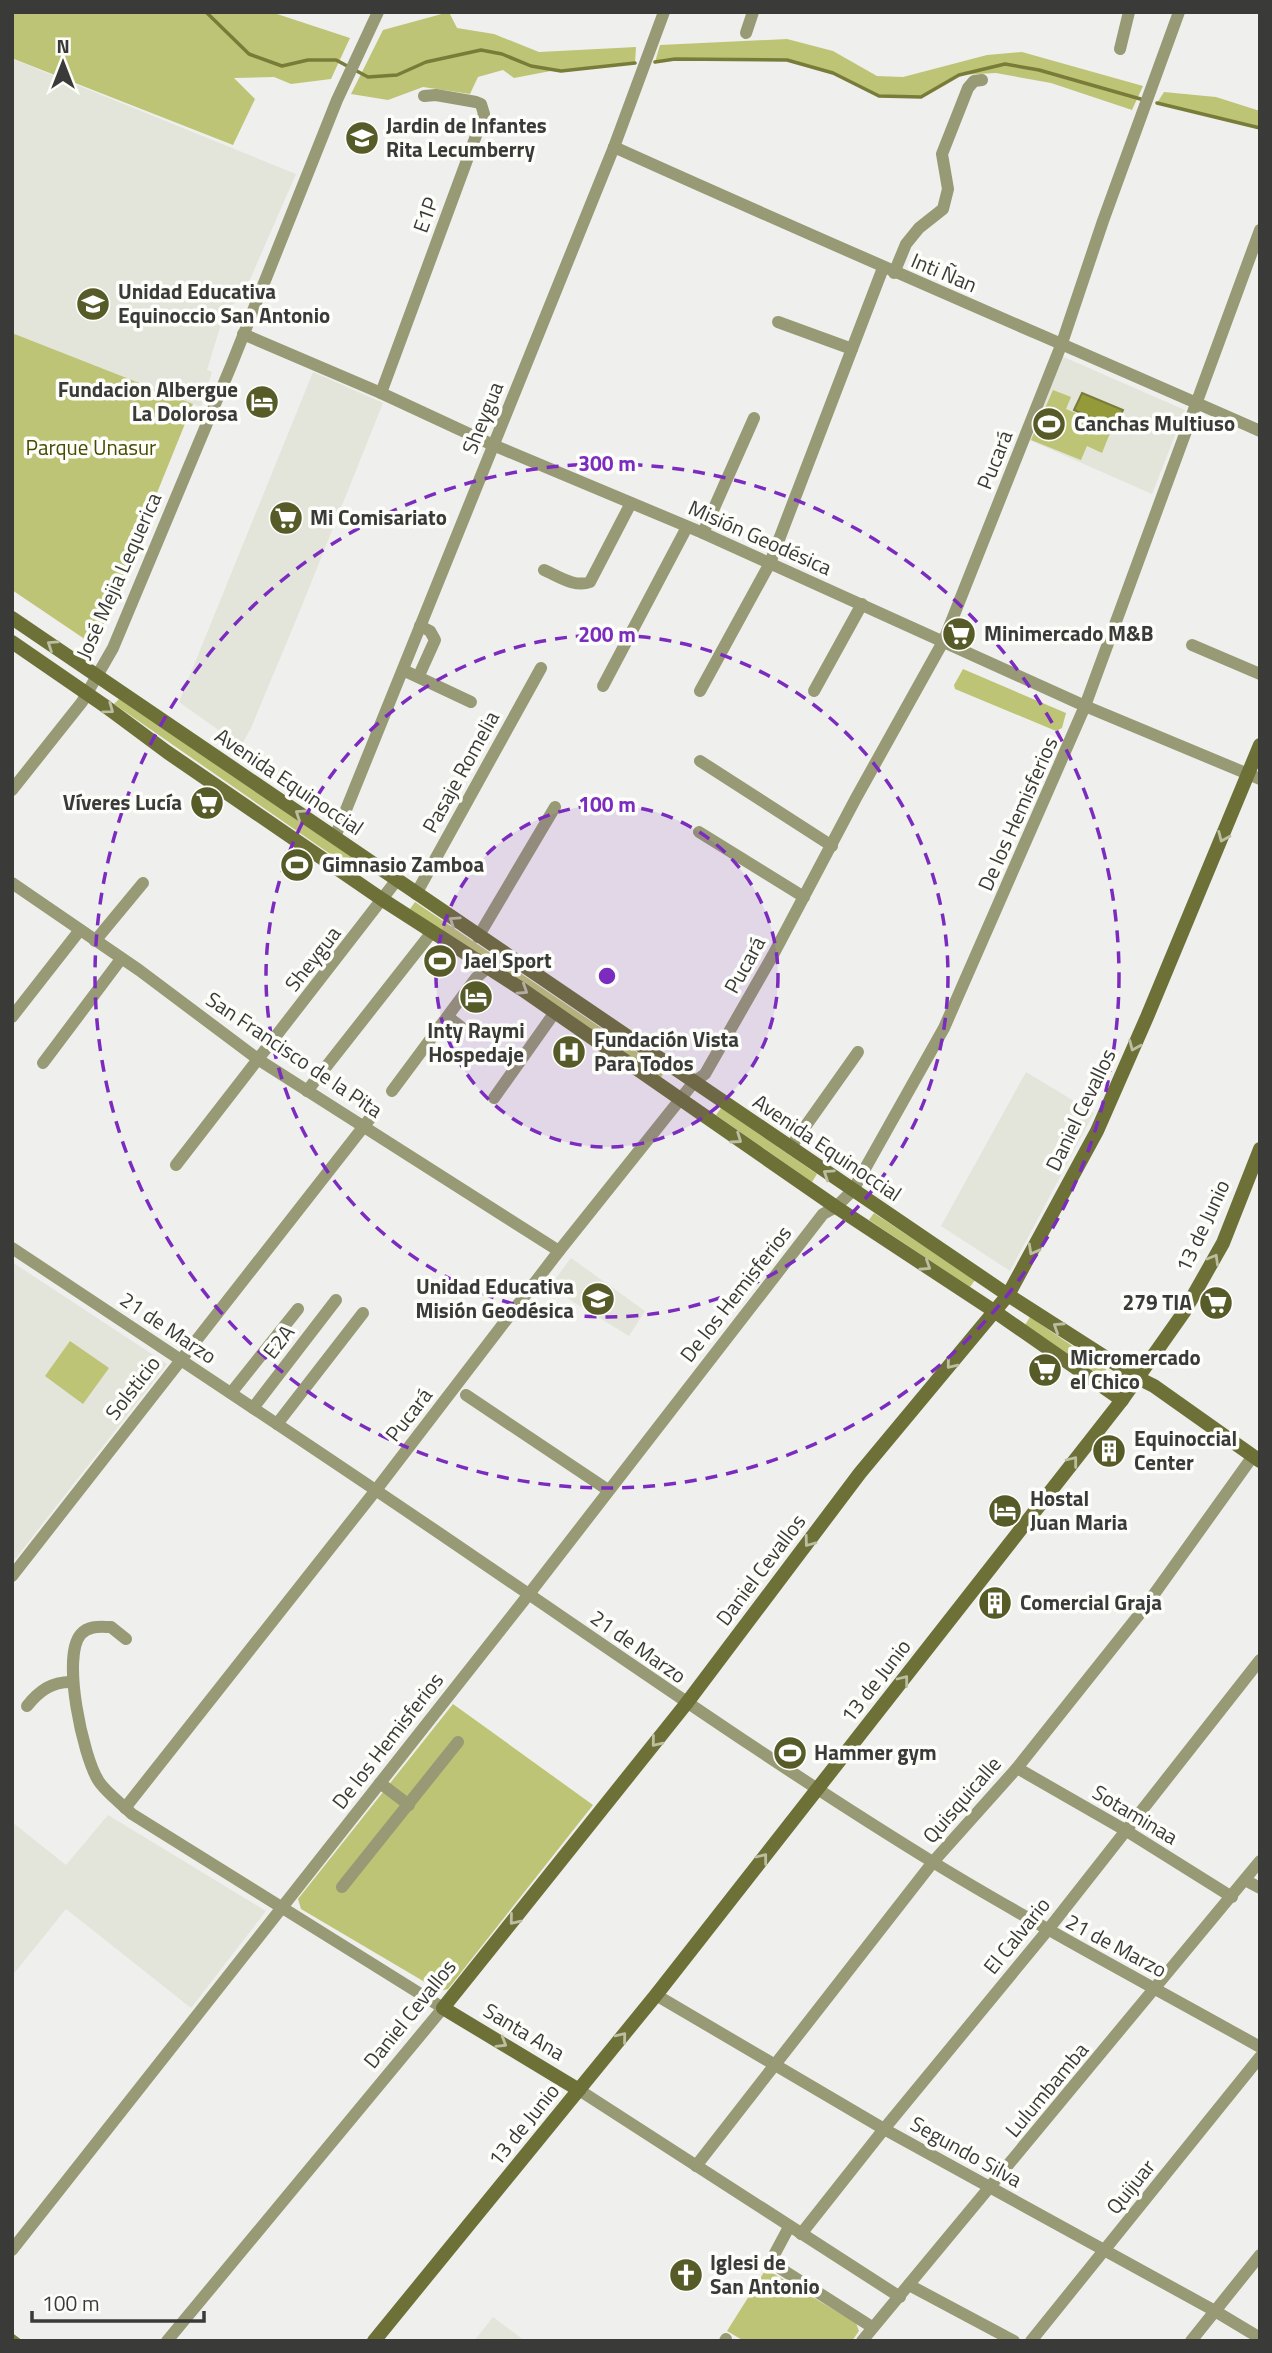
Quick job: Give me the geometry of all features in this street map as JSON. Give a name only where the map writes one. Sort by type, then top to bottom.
[{"type":"main road","name":"Avenida Equinoccial","points":[[12,618],[1007,1295],[1154,1386],[1256,1459]]},
{"type":"main road","name":"Avenida Equinoccial","points":[[12,642],[383,900],[555,1012],[681,1101],[1122,1400]]},
{"type":"main road","name":"Daniel Cevallos","points":[[443,2008],[686,1704],[860,1474],[1007,1295],[1097,1131],[1255,776],[1260,745]]},
{"type":"main road","name":"13 de Junio","points":[[374,2341],[656,1995],[1122,1400],[1184,1312],[1223,1244],[1260,1149]]},
{"type":"main road","name":"Santa Ana","points":[[443,2008],[579,2090]]},
{"type":"street","name":"José Mejia Lequerica","points":[[12,790],[86,694],[113,648],[306,176],[378,12]]},
{"type":"street","name":"Sheygua","points":[[335,837],[614,147],[664,12]]},
{"type":"street","points":[[746,33],[752,12]]},
{"type":"street","points":[[1120,49],[1129,12]]},
{"type":"street","name":"Pucará","points":[[125,1808],[376,1490],[559,1251],[694,1082],[705,1074],[944,640],[1062,343],[1179,12]]},
{"type":"street","points":[[700,691],[770,563],[852,349],[889,270],[919,228],[943,209],[948,189],[942,155],[968,88],[974,81],[982,80]]},
{"type":"street","name":"E1P","points":[[381,393],[484,114],[481,104],[475,102],[436,95],[424,96]]},
{"type":"street","name":"Inti Ñan","points":[[614,147],[889,270],[1260,430]]},
{"type":"street","name":"De los Hemisferios","points":[[12,2250],[529,1594],[823,1214],[836,1207],[853,1190],[944,1028],[1086,706],[1260,230]]},
{"type":"street","points":[[778,322],[852,349]]},
{"type":"street","name":"Misión Geodésica","points":[[243,334],[493,445],[703,533],[1086,706],[1255,776]]},
{"type":"street","points":[[703,533],[754,418]]},
{"type":"street","points":[[544,570],[575,583],[590,582],[631,503]]},
{"type":"street","points":[[603,686],[687,527]]},
{"type":"street","points":[[814,691],[862,604]]},
{"type":"street","points":[[420,625],[430,631],[435,640],[421,671]]},
{"type":"street","points":[[1192,645],[1260,674]]},
{"type":"street","name":"Pasaje Romelia","points":[[416,894],[541,668]]},
{"type":"street","points":[[402,670],[471,702]]},
{"type":"street","points":[[700,761],[832,846]]},
{"type":"street","points":[[478,937],[555,807]]},
{"type":"street","points":[[699,832],[804,897]]},
{"type":"street","name":"Sheygua","points":[[176,1165],[396,881]]},
{"type":"street","name":"San Francisco de la Pita","points":[[12,883],[259,1060],[559,1251]]},
{"type":"street","points":[[95,941],[143,883]]},
{"type":"street","points":[[12,1017],[80,930]]},
{"type":"street","points":[[307,1091],[432,932]]},
{"type":"street","points":[[43,1063],[121,959]]},
{"type":"street","points":[[392,1091],[486,968]]},
{"type":"street","points":[[494,1098],[555,1012]]},
{"type":"street","points":[[448,1017],[461,1027]]},
{"type":"street","points":[[790,1148],[858,1052]]},
{"type":"street","name":"Solsticio","points":[[12,1576],[375,1112]]},
{"type":"street","name":"21 de Marzo","points":[[12,1248],[376,1490],[686,1704],[817,1789],[1046,1931],[1156,1988],[1260,2047]]},
{"type":"street","name":"E2A","points":[[253,1408],[336,1300]]},
{"type":"street","points":[[231,1393],[298,1309]]},
{"type":"street","points":[[277,1424],[363,1313]]},
{"type":"street","points":[[466,1395],[608,1490]]},
{"type":"street","name":"Quisquicalle","points":[[696,2166],[933,1862],[1017,1768],[1142,1611],[1256,1459]]},
{"type":"street","name":"Santa Ana","points":[[126,1639],[111,1627],[89,1628],[79,1635],[75,1649],[74,1698],[96,1778],[103,1788],[132,1814],[443,2008]]},
{"type":"street","name":"El Calvario","points":[[872,2327],[775,2265],[773,2261],[795,2231],[884,2129],[1046,1931],[1260,1660]]},
{"type":"street","points":[[27,1706],[34,1697],[53,1684],[61,1681],[73,1682]]},
{"type":"street","points":[[342,1888],[458,1742]]},
{"type":"street","name":"Sotaminaa","points":[[1017,1768],[1125,1830],[1232,1897]]},
{"type":"street","points":[[380,1783],[409,1805]]},
{"type":"street","name":"Lulumbamba","points":[[862,2341],[1260,1861]]},
{"type":"street","points":[[1245,1880],[1260,1888]]},
{"type":"street","name":"Segundo Silva","points":[[656,1995],[884,2129],[1105,2250],[1260,2339]]},
{"type":"street","name":"Daniel Cevallos","points":[[167,2341],[443,2008]]},
{"type":"street","name":"Quijuar","points":[[1031,2341],[1260,2057]]},
{"type":"street","name":"Santa Ana","points":[[579,2090],[900,2297]]},
{"type":"street","points":[[1191,2341],[1260,2255]]},
{"type":"street","points":[[909,2285],[1014,2341]]},
{"type":"shaded area","points":[[13,59],[296,174],[241,300],[226,308],[207,370],[212,372],[201,407],[12,333]]},
{"type":"shaded area","points":[[1059,355],[1185,410],[1152,494],[1027,439]]},
{"type":"shaded area","points":[[313,372],[383,403],[301,608],[241,746],[179,702]]},
{"type":"shaded area","points":[[1082,393],[1123,410],[1115,428],[1074,410]]},
{"type":"shaded area","points":[[1026,1072],[1094,1113],[1010,1271],[941,1226]]},
{"type":"shaded area","name":"Unidad Educativa Misión Geodésica","points":[[571,1258],[645,1311],[629,1336],[549,1287]]},
{"type":"shaded area","points":[[12,1262],[167,1364],[12,1563]]},
{"type":"shaded area","points":[[108,1815],[266,1911],[191,2008],[66,1909],[12,1976],[12,1822],[66,1865]]},
{"type":"shaded area","points":[[493,2317],[525,2341],[474,2341]]},
{"type":"green space","points":[[12,12],[271,12],[350,38],[331,79],[291,84],[274,77],[234,78],[255,99],[233,145],[14,59],[12,61]]},
{"type":"green space","points":[[449,12],[457,28],[494,34],[539,52],[636,47],[635,63],[556,70],[514,78],[503,70],[478,77],[470,94],[423,87],[388,100],[351,94],[383,30]]},
{"type":"green space","points":[[787,39],[833,51],[877,76],[903,77],[987,55],[1022,52],[1143,86],[1132,110],[1051,83],[996,73],[959,75],[921,97],[879,96],[833,73],[787,60],[675,59],[655,62],[660,45]]},
{"type":"green space","points":[[1164,92],[1216,97],[1260,111],[1260,128],[1157,103]]},
{"type":"green space","name":"Parque Unasur","points":[[12,333],[193,404],[95,646],[12,590]]},
{"type":"green space","points":[[1053,390],[1071,397],[1066,409],[1112,428],[1102,453],[1087,446],[1081,460],[1031,440]]},
{"type":"green space","points":[[963,669],[1066,713],[1062,728],[1056,731],[955,689],[954,685]]},
{"type":"green space","points":[[119,699],[365,866],[359,874],[114,704]]},
{"type":"green space","points":[[415,902],[665,1071],[660,1079],[410,909]]},
{"type":"green space","points":[[721,1108],[817,1174],[812,1182],[716,1115]]},
{"type":"green space","points":[[874,1213],[975,1280],[970,1287],[869,1220]]},
{"type":"green space","points":[[1030,1317],[1106,1369],[1107,1375],[1100,1376],[1025,1325]]},
{"type":"green space","points":[[70,1341],[109,1368],[83,1404],[45,1376]]},
{"type":"green space","points":[[453,1704],[593,1805],[448,1989],[440,1991],[301,1909],[298,1899]]},
{"type":"green space","points":[[766,2269],[856,2323],[859,2331],[852,2341],[744,2341],[727,2331]]},
{"type":"waterway","points":[[206,12],[249,54],[282,66],[308,60],[336,60],[368,77],[397,75],[426,62],[481,50],[502,54],[531,66],[561,71],[635,63]]},
{"type":"waterway","points":[[655,62],[675,59],[787,60],[833,73],[879,96],[921,97],[959,75],[1005,64],[1039,70],[1144,100]]},
{"type":"waterway","points":[[1157,103],[1260,128]]},
{"type":"waterway","points":[[12,2335],[20,2341]]},
{"type":"place","name":"Jardin de Infantes Rita Lecumberry","points":[[362,138]]},
{"type":"place","name":"Unidad Educativa Equinoccio San Antonio","points":[[93,304]]},
{"type":"place","name":"Fundacion Albergue La Dolorosa","points":[[262,402]]},
{"type":"place","name":"Canchas Multiuso","points":[[1049,424]]},
{"type":"place","name":"Mi Comisariato","points":[[286,518]]},
{"type":"place","name":"Minimercado M&B","points":[[959,634]]},
{"type":"place","name":"Víveres Lucía","points":[[207,803]]},
{"type":"place","name":"Gimnasio Zamboa","points":[[297,865]]},
{"type":"place","name":"Jael Sport","points":[[440,961]]},
{"type":"place","name":"Inty Raymi Hospedaje","points":[[476,997]]},
{"type":"place","name":"Fundación Vista Para Todos","points":[[569,1052]]},
{"type":"place","name":"Unidad Educativa Misión Geodésica","points":[[598,1299]]},
{"type":"place","name":"279 TIA","points":[[1216,1303]]},
{"type":"place","name":"Micromercado el Chico","points":[[1045,1370]]},
{"type":"place","name":"Equinoccial Center","points":[[1109,1451]]},
{"type":"place","name":"Hostal Juan Maria","points":[[1005,1511]]},
{"type":"place","name":"Comercial Graja","points":[[995,1603]]},
{"type":"place","name":"Hammer gym","points":[[790,1753]]},
{"type":"place","name":"Iglesi de San Antonio","points":[[686,2275]]}]
